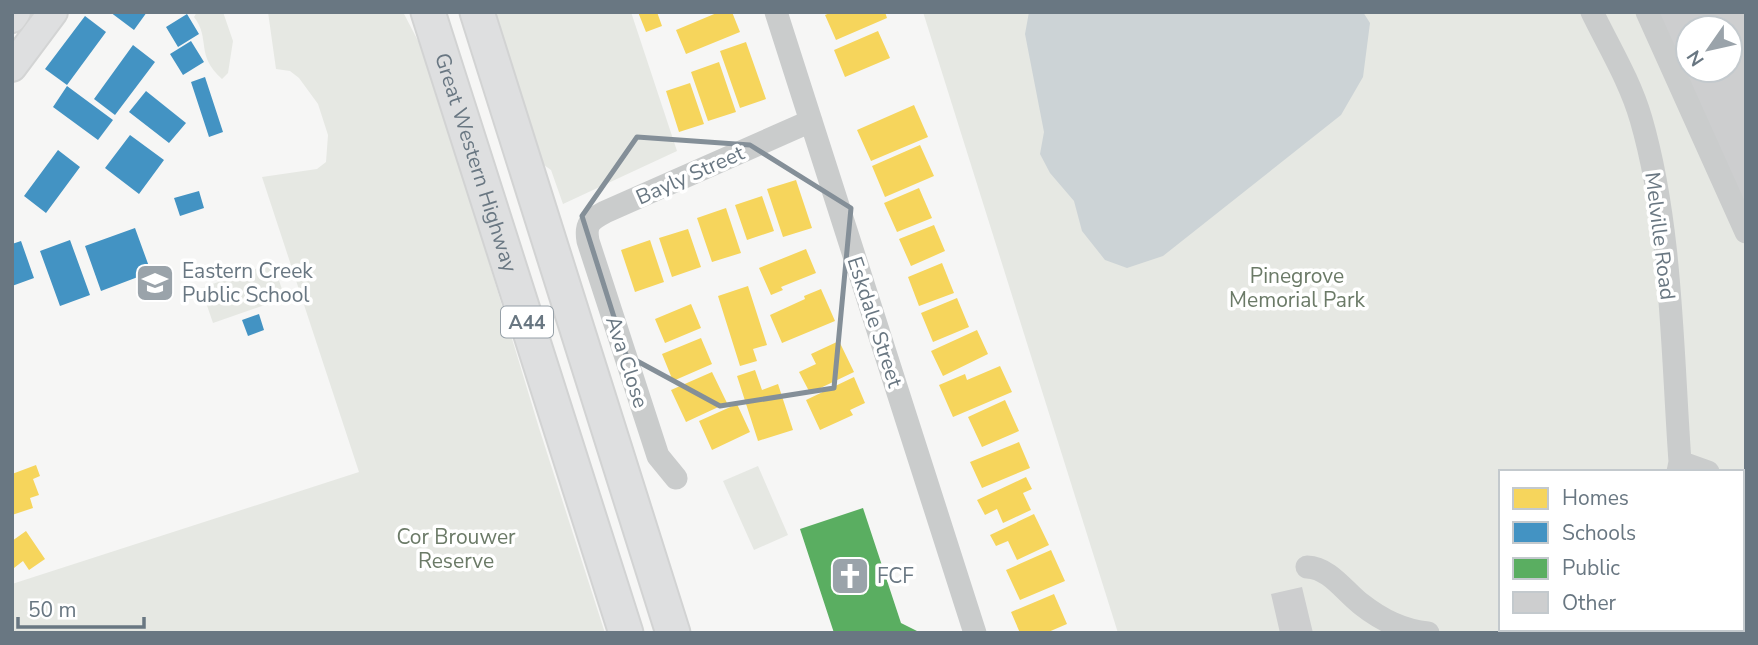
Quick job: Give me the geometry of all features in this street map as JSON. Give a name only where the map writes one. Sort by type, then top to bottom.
[{"type":"highway","name":"Great Western Highway","points":[[428,12],[626,633]]},
{"type":"highway","name":"A44","points":[[477,12],[673,633]]},
{"type":"main road","points":[[12,18],[16,12]]},
{"type":"main road","points":[[12,67],[53,12]]},
{"type":"street","name":"Eskdale Street","points":[[776,12],[975,633]]},
{"type":"street","name":"Melville Road","points":[[1591,12],[1631,90],[1641,119],[1660,199],[1679,467]]},
{"type":"street","points":[[1647,12],[1746,232]]},
{"type":"street","name":"Bayly Street","points":[[588,241],[586,228],[591,220],[811,121]]},
{"type":"street","name":"Ava Close","points":[[588,241],[658,456],[676,478]]},
{"type":"street","points":[[1679,467],[1696,470]]},
{"type":"street","points":[[1307,567],[1314,567],[1327,574],[1378,615],[1396,625],[1428,633]]},
{"type":"highlighted area","points":[[637,137],[750,145],[851,208],[834,388],[720,406],[626,355],[582,216]]},
{"type":"green space","points":[[197,12],[223,12],[233,41],[228,73],[222,79],[206,55],[202,33],[194,17]]},
{"type":"green space","name":"Cor Brouwer Reserve","points":[[268,12],[403,12],[427,58],[539,428],[605,633],[12,633],[12,584],[359,472],[262,177],[317,169],[326,162],[328,135],[318,104],[299,78],[290,71],[276,69]]},
{"type":"green space","points":[[494,12],[631,12],[677,151],[563,204],[551,170],[537,160]]},
{"type":"green space","name":"Pinegrove Memorial Park","points":[[923,12],[1637,12],[1746,248],[1746,633],[1118,633]]},
{"type":"green space","points":[[273,263],[285,298],[213,323],[201,288]]},
{"type":"green space","points":[[758,466],[788,535],[754,550],[723,481]]},
{"type":"shaded area","points":[[1029,12],[1363,12],[1370,23],[1363,77],[1341,115],[1163,256],[1127,268],[1105,260],[1082,231],[1074,201],[1050,173],[1040,154],[1044,132],[1025,34]]},
{"type":"building: Homes","points":[[638,12],[657,12],[662,26],[646,32]]},
{"type":"building: Homes","points":[[719,12],[732,12],[740,32],[686,54],[676,30]]},
{"type":"building: Homes","points":[[832,12],[885,12],[887,18],[836,40],[825,15]]},
{"type":"building: Homes","points":[[878,31],[890,58],[845,77],[834,50]]},
{"type":"building: Homes","points":[[746,42],[766,99],[740,108],[720,51]]},
{"type":"building: Homes","points":[[719,62],[736,112],[708,121],[691,72]]},
{"type":"building: Homes","points":[[690,83],[704,124],[679,132],[666,91]]},
{"type":"building: Homes","points":[[914,105],[928,137],[871,161],[857,130]]},
{"type":"building: Homes","points":[[920,145],[934,176],[885,197],[872,166]]},
{"type":"building: Homes","points":[[796,180],[812,228],[783,237],[767,189]]},
{"type":"building: Homes","points":[[919,188],[932,218],[897,232],[884,203]]},
{"type":"building: Homes","points":[[762,196],[774,231],[747,240],[735,205]]},
{"type":"building: Homes","points":[[726,208],[741,253],[712,262],[697,218]]},
{"type":"building: Homes","points":[[934,225],[945,251],[911,266],[899,239]]},
{"type":"building: Homes","points":[[688,229],[701,267],[672,277],[659,238]]},
{"type":"building: Homes","points":[[650,240],[664,282],[635,292],[621,250]]},
{"type":"building: Homes","points":[[806,249],[816,273],[781,287],[783,290],[771,295],[759,268]]},
{"type":"building: Homes","points":[[942,263],[954,293],[919,306],[908,277]]},
{"type":"building: Homes","points":[[748,286],[767,345],[753,349],[757,361],[740,366],[718,296]]},
{"type":"building: Homes","points":[[821,289],[835,321],[782,343],[770,315]]},
{"type":"building: Homes","points":[[957,298],[969,327],[933,342],[921,313]]},
{"type":"building: Homes","points":[[691,304],[701,328],[665,343],[655,319]]},
{"type":"building: Homes","points":[[977,330],[988,354],[943,376],[931,351]]},
{"type":"building: Homes","points":[[701,338],[712,364],[673,381],[662,354]]},
{"type":"building: Homes","points":[[839,341],[854,372],[810,393],[799,372],[816,364],[811,354]]},
{"type":"building: Homes","points":[[1000,366],[1012,392],[953,417],[939,385],[965,374],[967,380]]},
{"type":"building: Homes","points":[[755,370],[762,390],[778,384],[793,430],[758,441],[737,376]]},
{"type":"building: Homes","points":[[712,372],[727,403],[686,422],[671,390]]},
{"type":"building: Homes","points":[[854,377],[865,403],[850,410],[853,415],[820,430],[806,400]]},
{"type":"building: Homes","points":[[1005,400],[1019,431],[982,447],[968,417]]},
{"type":"building: Homes","points":[[737,404],[750,432],[712,450],[699,421]]},
{"type":"building: Homes","points":[[1019,442],[1030,468],[982,488],[970,462]]},
{"type":"building: Homes","points":[[36,465],[40,476],[33,479],[39,495],[30,498],[33,508],[12,515],[12,474]]},
{"type":"building: Homes","points":[[1026,477],[1032,489],[1023,493],[1031,510],[1003,523],[997,509],[985,515],[977,500]]},
{"type":"building: Homes","points":[[1034,514],[1049,545],[1017,560],[1008,541],[996,546],[990,535]]},
{"type":"building: Homes","points":[[26,531],[45,559],[29,570],[23,561],[14,568],[12,566],[12,541]]},
{"type":"building: Homes","points":[[1051,550],[1065,581],[1020,600],[1006,570]]},
{"type":"building: Homes","points":[[1054,594],[1067,624],[1046,633],[1020,633],[1011,612]]},
{"type":"building: Schools","points":[[110,12],[147,12],[134,30]]},
{"type":"building: Schools","points":[[187,14],[199,34],[178,47],[166,27]]},
{"type":"building: Schools","points":[[85,16],[106,32],[67,85],[45,69]]},
{"type":"building: Schools","points":[[191,41],[204,62],[183,75],[170,54]]},
{"type":"building: Schools","points":[[133,45],[155,62],[115,115],[94,99]]},
{"type":"building: Schools","points":[[205,77],[223,132],[209,137],[191,82]]},
{"type":"building: Schools","points":[[67,86],[113,120],[98,140],[53,107]]},
{"type":"building: Schools","points":[[146,91],[186,123],[169,143],[129,112]]},
{"type":"building: Schools","points":[[130,135],[164,160],[139,194],[105,168]]},
{"type":"building: Schools","points":[[58,150],[80,167],[46,213],[24,196]]},
{"type":"building: Schools","points":[[199,191],[204,208],[180,216],[174,198]]},
{"type":"building: Schools","points":[[135,228],[151,272],[101,291],[85,246]]},
{"type":"building: Schools","points":[[70,240],[90,295],[60,306],[40,251]]},
{"type":"building: Schools","points":[[21,241],[34,278],[12,286],[12,244]]},
{"type":"building: Schools","points":[[259,314],[264,330],[248,336],[242,320]]},
{"type":"building: Public","name":"FCF","points":[[863,508],[901,623],[921,633],[834,633],[800,529]]},
{"type":"building: Other","points":[[1654,12],[1746,12],[1746,216],[1686,84],[1744,84],[1744,14],[1674,14],[1674,56]]},
{"type":"building: Other","points":[[1302,587],[1313,633],[1280,633],[1271,594]]},
{"type":"place","name":"Eastern Creek Public School","points":[[155,283]]},
{"type":"place","name":"FCF","points":[[850,576]]}]
